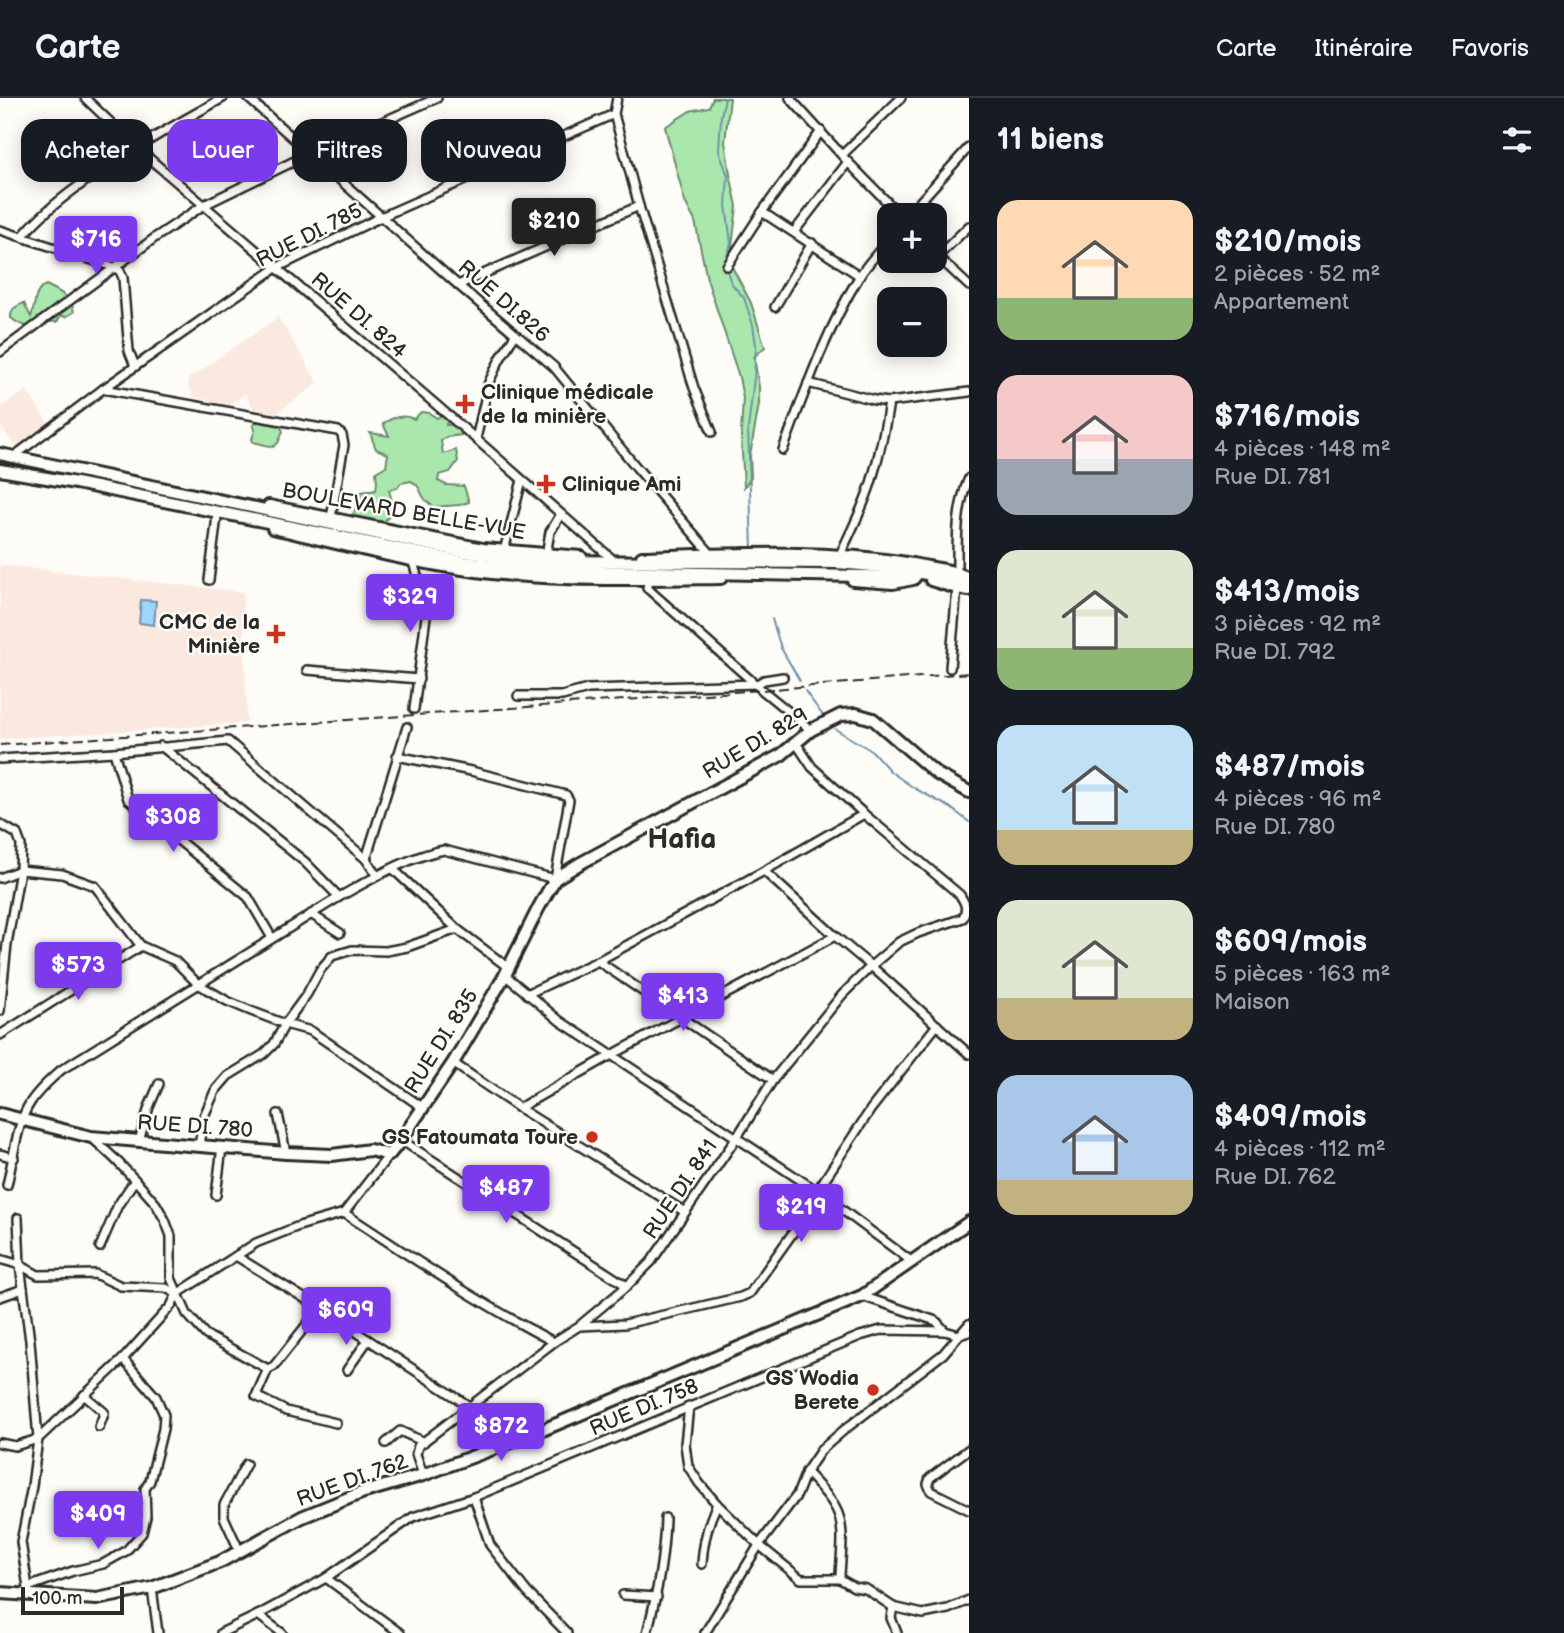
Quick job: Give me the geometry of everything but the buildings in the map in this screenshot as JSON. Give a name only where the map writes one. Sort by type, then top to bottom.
[{"type":"street","name":"RUE DI. 824","points":[[85,98],[107,119]]},
{"type":"street","points":[[153,137],[223,98]]},
{"type":"street","name":"RUE DI.826","points":[[248,98],[292,136]]},
{"type":"street","points":[[389,119],[437,98]]},
{"type":"street","points":[[617,98],[614,114],[639,206],[694,388],[712,432]]},
{"type":"street","points":[[842,155],[901,98]]},
{"type":"street","points":[[795,100],[848,162],[888,203]]},
{"type":"street","name":"RUE DI. 785","points":[[13,457],[135,366],[276,268],[381,217],[614,114]]},
{"type":"street","points":[[727,266],[762,212],[821,131]]},
{"type":"street","points":[[919,203],[969,147]]},
{"type":"street","name":"RUE DI. 824","points":[[153,162],[611,558]]},
{"type":"street","points":[[0,352],[114,267],[204,205],[292,162]]},
{"type":"street","points":[[794,232],[848,162]]},
{"type":"street","points":[[22,237],[34,222],[84,182]]},
{"type":"street","name":"RUE DI.826","points":[[343,182],[554,367],[711,554]]},
{"type":"street","points":[[458,285],[639,206]]},
{"type":"street","points":[[762,212],[860,276]]},
{"type":"street","points":[[947,245],[969,226]]},
{"type":"street","points":[[0,230],[120,271],[123,278],[129,351],[135,366]]},
{"type":"street","points":[[775,307],[812,243]]},
{"type":"street","points":[[783,450],[825,344],[860,276],[877,254]]},
{"type":"street","points":[[947,265],[969,286]]},
{"type":"street","points":[[476,439],[489,382],[515,335]]},
{"type":"street","points":[[0,340],[9,345]]},
{"type":"street","points":[[808,383],[889,402],[969,392]]},
{"type":"street","points":[[103,389],[338,431],[342,435],[344,445],[331,518]]},
{"type":"street","points":[[840,555],[871,485],[883,441],[889,402]]},
{"type":"street","name":"BOULEVARD BELLE-VUE","points":[[0,454],[464,552],[542,561],[836,563],[884,567],[969,580]]},
{"type":"street","name":"BOULEVARD BELLE-VUE","points":[[0,470],[463,562],[541,570],[922,578],[963,589]]},
{"type":"street","points":[[73,483],[78,471]]},
{"type":"street","name":"BOULEVARD BELLE-VUE","points":[[78,471],[111,473],[483,549],[611,558],[711,554],[840,555],[957,572],[969,580]]},
{"type":"street","points":[[957,572],[957,532],[969,478]]},
{"type":"street","points":[[504,551],[522,480]]},
{"type":"street","name":"BOULEVARD BELLE-VUE","points":[[73,483],[121,497],[469,570],[598,579],[820,578],[892,583],[922,578]]},
{"type":"street","points":[[546,555],[550,532],[561,513]]},
{"type":"street","points":[[209,580],[217,516]]},
{"type":"street","points":[[412,559],[427,610],[414,709]]},
{"type":"street","points":[[649,579],[647,588],[811,730]]},
{"type":"street","points":[[950,668],[963,589]]},
{"type":"street","points":[[307,670],[419,679]]},
{"type":"street","points":[[519,696],[562,696],[588,690],[757,684],[783,677]]},
{"type":"street","name":"RUE DI. 829","points":[[555,879],[781,755],[811,730],[841,715],[873,719],[937,774],[969,792]]},
{"type":"street","points":[[366,859],[407,727]]},
{"type":"street","points":[[0,759],[228,741],[366,859],[377,876]]},
{"type":"street","points":[[796,743],[812,767],[960,895],[966,905],[965,915],[969,927]]},
{"type":"street","points":[[161,746],[304,862],[339,897]]},
{"type":"street","points":[[114,752],[128,799],[248,897],[272,938]]},
{"type":"street","points":[[7,1185],[29,1103],[61,1070],[339,897],[377,876],[432,852],[444,850],[555,879],[569,800],[566,795],[397,756]]},
{"type":"street","points":[[527,994],[598,961],[864,814]]},
{"type":"street","points":[[0,824],[17,834],[21,845],[20,870],[0,1011]]},
{"type":"street","points":[[393,869],[507,972],[527,994],[560,1021],[817,1191],[911,1261]]},
{"type":"street","points":[[0,878],[20,870],[62,874],[95,886],[141,946],[175,961],[198,984],[227,1001],[285,1024],[311,1031],[422,1107]]},
{"type":"street","points":[[764,871],[969,1054]]},
{"type":"street","name":"RUE DI. 835","points":[[344,1213],[401,1140],[453,1063],[507,972],[555,879]]},
{"type":"street","points":[[311,914],[340,933]]},
{"type":"street","name":"RUE DI. 841","points":[[424,1442],[554,1342],[579,1326],[627,1286],[651,1262],[773,1080],[842,995],[899,942],[965,915]]},
{"type":"street","points":[[199,1145],[204,1116],[215,1091],[228,1076],[264,1054],[274,1044],[320,970],[332,957],[352,950],[386,951],[407,947],[457,929]]},
{"type":"street","points":[[519,1108],[610,1056],[835,936]]},
{"type":"street","points":[[0,1035],[141,946]]},
{"type":"street","points":[[598,961],[773,1080]]},
{"type":"street","points":[[579,1326],[625,1324],[750,1293],[804,1217],[817,1191],[871,1109],[937,1025]]},
{"type":"street","points":[[453,1063],[519,1108],[685,1212]]},
{"type":"street","points":[[139,1141],[159,1084]]},
{"type":"street","name":"RUE DI. 780","points":[[0,1114],[90,1137],[286,1153],[332,1155],[370,1150],[389,1155]]},
{"type":"street","points":[[278,1114],[286,1153]]},
{"type":"street","points":[[90,1137],[135,1180],[156,1204],[165,1220],[171,1236],[171,1278],[187,1314],[206,1335],[268,1369]]},
{"type":"street","points":[[401,1140],[627,1286]]},
{"type":"street","points":[[216,1195],[222,1147]]},
{"type":"street","points":[[0,1154],[14,1158]]},
{"type":"street","points":[[100,1247],[118,1205],[135,1180]]},
{"type":"street","points":[[0,1443],[15,1446],[38,1439],[122,1359],[171,1306],[177,1294],[256,1243],[299,1226],[344,1213],[464,1292],[554,1342]]},
{"type":"street","points":[[18,1218],[20,1265],[30,1341],[38,1439],[21,1542],[29,1590],[74,1571],[103,1564],[125,1551],[142,1533],[146,1517],[145,1489],[150,1481],[164,1415],[156,1397],[122,1359]]},
{"type":"street","name":"RUE DI. 762","points":[[0,1593],[29,1590],[97,1599],[152,1588],[220,1562],[302,1517],[361,1493],[423,1475],[533,1434],[862,1296],[969,1222]]},
{"type":"street","points":[[236,1256],[469,1406]]},
{"type":"street","points":[[0,1259],[9,1260],[38,1275],[95,1274],[121,1286],[166,1288],[177,1294]]},
{"type":"street","points":[[0,1297],[23,1289]]},
{"type":"street","name":"RUE DI. 758","points":[[862,1296],[936,1321],[945,1331]]},
{"type":"street","points":[[320,1308],[274,1366],[268,1369],[256,1396],[286,1411],[336,1423]]},
{"type":"street","points":[[705,1633],[759,1545],[797,1495],[806,1472],[821,1450],[943,1354],[969,1324]]},
{"type":"street","name":"RUE DI. 758","points":[[220,1633],[326,1578],[414,1517],[474,1497],[860,1336],[881,1329],[945,1331],[959,1335]]},
{"type":"street","points":[[959,1335],[969,1332]]},
{"type":"street","points":[[347,1370],[368,1340]]},
{"type":"street","points":[[84,1395],[104,1412],[99,1427]]},
{"type":"street","points":[[690,1406],[685,1444],[688,1466],[716,1504],[759,1545],[801,1579],[840,1579],[854,1587],[866,1588],[893,1607],[923,1614],[948,1609],[969,1600]]},
{"type":"street","points":[[386,1443],[400,1431],[424,1442]]},
{"type":"street","points":[[423,1475],[416,1454],[418,1446],[424,1442]]},
{"type":"street","points":[[969,1448],[930,1478],[928,1484],[931,1491],[969,1510]]},
{"type":"street","points":[[240,1552],[224,1517],[224,1505],[246,1464]]},
{"type":"street","points":[[806,1472],[835,1507],[839,1517],[840,1579]]},
{"type":"street","points":[[474,1497],[490,1545],[527,1592],[567,1633]]},
{"type":"street","points":[[702,1564],[706,1532],[716,1504]]},
{"type":"street","points":[[647,1633],[657,1597],[666,1518]]},
{"type":"street","points":[[326,1578],[400,1633]]},
{"type":"street","points":[[152,1588],[158,1633]]},
{"type":"street","points":[[622,1595],[657,1597]]},
{"type":"street","points":[[893,1607],[891,1618],[897,1633]]},
{"type":"street","points":[[258,1615],[282,1633]]},
{"type":"shaded area","points":[[278,317],[318,383],[277,413],[254,409],[245,394],[229,405],[194,397],[188,386],[188,379]]},
{"type":"shaded area","points":[[26,390],[50,425],[24,444],[14,445],[0,425],[0,408]]},
{"type":"shaded area","points":[[0,565],[243,592],[247,723],[0,739]]},
{"type":"green space","points":[[713,98],[730,98],[725,142],[737,206],[730,263],[751,303],[765,347],[754,357],[759,404],[750,455],[751,478],[744,487],[741,434],[743,398],[739,377],[707,279],[695,221],[685,202],[665,127],[690,111],[709,107]]},
{"type":"green space","points":[[46,285],[67,298],[74,312],[65,317],[61,315],[57,322],[29,326],[11,318],[14,308],[24,303],[31,317],[37,295]]},
{"type":"green space","points":[[421,412],[437,418],[444,413],[448,418],[446,425],[456,424],[461,429],[461,435],[446,437],[441,441],[443,454],[456,450],[458,461],[450,472],[439,475],[438,481],[446,485],[464,486],[469,502],[434,507],[414,483],[401,483],[397,488],[389,490],[391,510],[382,524],[362,533],[347,534],[343,524],[354,513],[361,492],[376,490],[376,472],[386,466],[388,454],[376,449],[370,433],[389,436],[383,424],[398,417],[414,419]]},
{"type":"green space","points":[[260,419],[264,423],[270,420],[278,422],[283,431],[278,443],[273,447],[253,442],[253,425]]},
{"type":"water","points":[[141,600],[156,601],[154,625],[139,623]]},
{"type":"waterway","points":[[725,98],[719,151],[728,176],[726,205],[731,243],[725,263]]},
{"type":"waterway","points":[[726,268],[731,283],[744,298],[756,345],[748,429],[752,548]]},
{"type":"waterway","points":[[772,619],[781,648],[800,681]]},
{"type":"waterway","points":[[805,691],[824,717]]},
{"type":"waterway","points":[[835,729],[872,751],[891,772],[914,788],[951,808],[969,822]]},
{"type":"railway","points":[[0,745],[969,673]]},
{"type":"place","name":"Clinique médicale de la minière","points":[[465,404]]},
{"type":"place","name":"Clinique Ami","points":[[546,484]]},
{"type":"place","name":"CMC de la Minière","points":[[276,634]]},
{"type":"place","name":"GS Fatoumata Toure","points":[[592,1137]]},
{"type":"place","name":"GS Wodia Berete","points":[[873,1390]]},
{"type":"district","name":"Hafia","points":[[682,838]]}]
